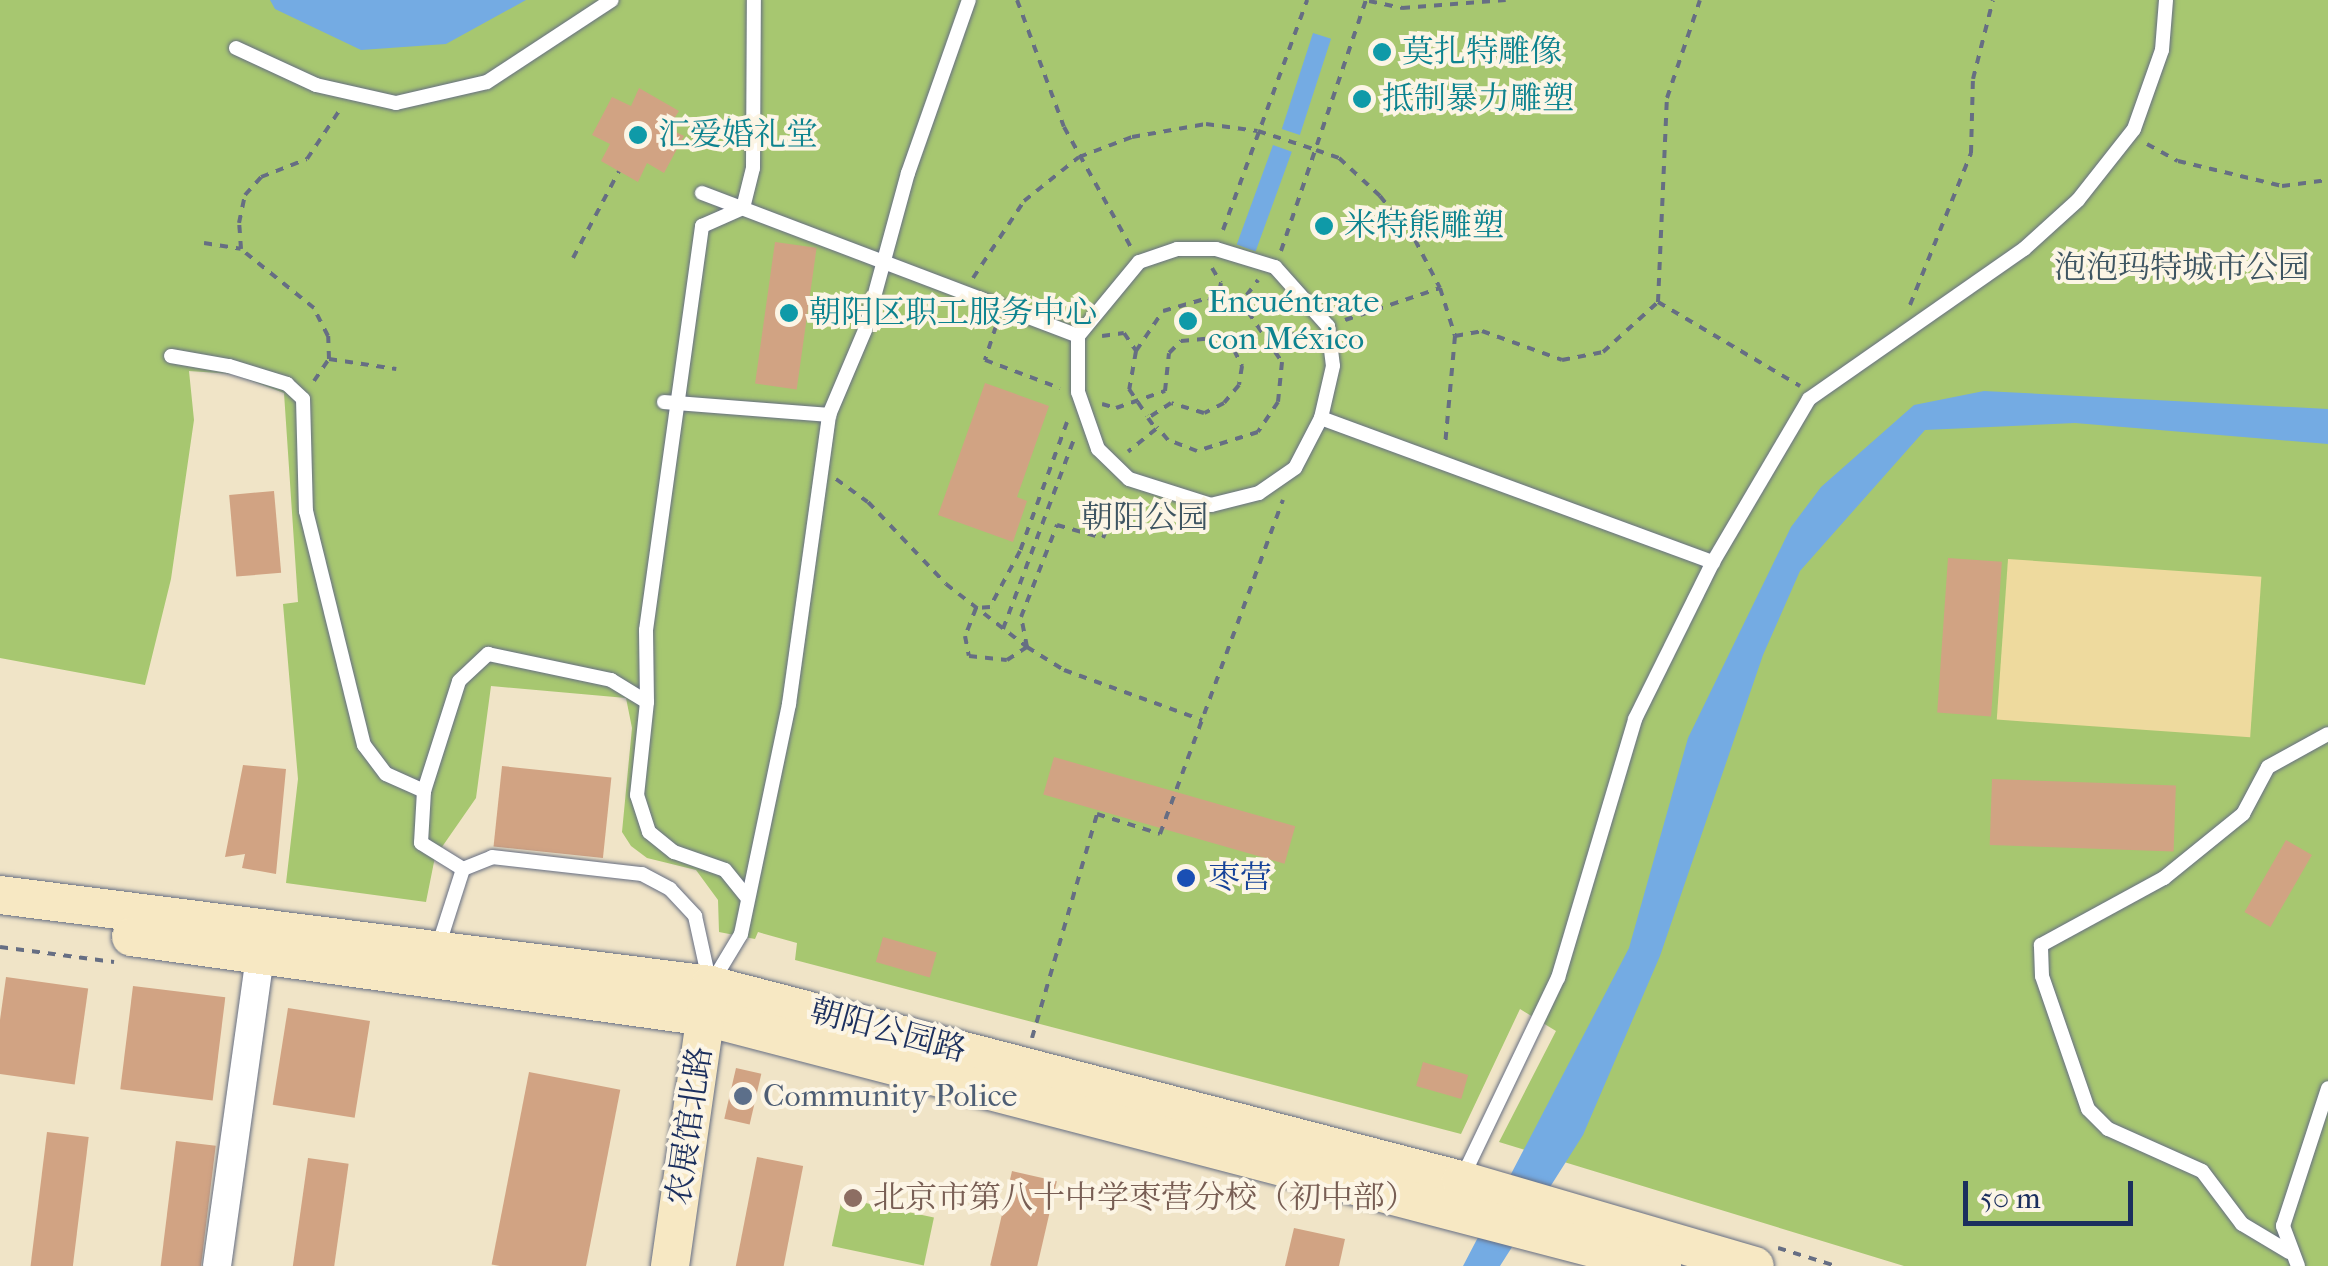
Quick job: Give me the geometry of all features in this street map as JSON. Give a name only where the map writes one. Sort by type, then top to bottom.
[{"type":"main road","name":"朝阳公园路","points":[[0,894],[438,950],[1021,1066],[1462,1191],[1562,1223],[1662,1266]]},
{"type":"main road","name":"朝阳公园路","points":[[0,920],[260,955],[708,1001],[1462,1191]]},
{"type":"main road","name":"农展馆北路","points":[[670,1266],[708,1001]]},
{"type":"main road","name":"朝阳公园路","points":[[1617,1248],[1756,1266]]},
{"type":"street","points":[[217,1266],[260,955]]},
{"type":"lane","points":[[236,48],[316,86],[396,104],[487,82],[612,0]]},
{"type":"lane","points":[[743,208],[752,168],[754,0]]},
{"type":"lane","points":[[708,1001],[742,934],[789,704],[828,415],[865,330],[969,0]]},
{"type":"lane","points":[[1462,1191],[1558,978],[1636,719],[1713,562],[1809,398],[1905,327],[2024,249],[2078,200],[2134,129],[2162,50],[2166,0]]},
{"type":"lane","points":[[702,193],[1078,336]]},
{"type":"lane","points":[[743,208],[702,226],[681,403],[646,630],[648,702],[637,796],[649,832],[674,852],[725,870],[748,898]]},
{"type":"lane","points":[[1216,249],[1275,268],[1328,326],[1333,366],[1321,418],[1295,468],[1259,492],[1211,505],[1128,479],[1098,450],[1080,400],[1078,336],[1140,262],[1177,250],[1216,249]]},
{"type":"lane","points":[[170,356],[230,366],[286,384],[303,399],[306,511],[364,744],[386,774],[424,790]]},
{"type":"lane","points":[[664,402],[828,415]]},
{"type":"lane","points":[[1321,418],[1713,562]]},
{"type":"lane","points":[[463,870],[421,844],[424,790],[460,681],[488,654],[612,680],[648,702]]},
{"type":"lane","points":[[2289,1252],[2242,1224],[2202,1171],[2108,1128],[2088,1109],[2042,976],[2041,945],[2164,878],[2243,814],[2268,767],[2328,734]]},
{"type":"lane","points":[[438,950],[463,870],[492,857],[642,874],[670,889],[695,916],[708,1001]]},
{"type":"lane","points":[[2298,1266],[2289,1252],[2283,1226],[2328,1088]]},
{"type":"path","points":[[1017,0],[1080,157],[1140,262]]},
{"type":"path","points":[[1217,301],[1221,284],[1211,266],[1216,249],[1307,0]]},
{"type":"path","points":[[1237,308],[1246,289],[1275,268],[1367,0],[1402,8],[1506,0]]},
{"type":"path","points":[[1455,336],[1482,331],[1562,360],[1603,352],[1658,302],[1668,98],[1700,0]]},
{"type":"path","points":[[1905,327],[1935,231],[1971,153],[1973,79],[1994,0]]},
{"type":"path","points":[[241,249],[245,195],[261,176],[306,159],[354,94]]},
{"type":"path","points":[[965,294],[986,252],[1024,201],[1080,157],[1132,137],[1206,124],[1258,131],[1339,158],[1380,196],[1415,240],[1440,288],[1455,336],[1454,402],[1442,461]]},
{"type":"path","points":[[2134,129],[2154,154],[2178,161],[2282,186],[2328,180]]},
{"type":"path","points":[[573,258],[619,171]]},
{"type":"path","points":[[204,243],[241,249],[314,308],[328,336],[330,359],[314,382]]},
{"type":"path","points":[[1272,340],[1328,326],[1440,288]]},
{"type":"path","points":[[1027,647],[1022,617],[1056,525],[1103,538],[1134,471],[1122,456],[1156,429],[1148,418],[1136,401],[1129,389],[1136,351],[1162,311],[1217,301],[1237,308],[1272,340],[1282,362],[1278,402],[1258,432],[1197,450],[1168,440],[1148,418]]},
{"type":"path","points":[[1658,302],[1784,373],[1809,398]]},
{"type":"path","points":[[1002,307],[985,360],[1080,400]]},
{"type":"path","points":[[1078,336],[1124,333],[1136,351]]},
{"type":"path","points":[[1099,390],[1102,406],[1136,401],[1165,391],[1168,353],[1181,341],[1218,338],[1234,350],[1242,366],[1239,385],[1224,403],[1204,414],[1170,404],[1148,418]]},
{"type":"path","points":[[330,359],[396,369]]},
{"type":"path","points":[[976,608],[990,606],[1020,551],[1080,400]]},
{"type":"path","points":[[1003,630],[1080,400]]},
{"type":"path","points":[[822,468],[868,502],[976,608],[1027,647],[1078,676],[1202,720]]},
{"type":"path","points":[[1021,1066],[1097,814],[1160,834],[1295,468]]},
{"type":"path","points":[[976,608],[965,636],[969,656],[1008,660],[1027,647]]},
{"type":"green space","name":"朝阳公园","points":[[0,0],[2328,0],[2328,1266],[1904,1266],[1499,1142],[1556,1031],[1520,1009],[1461,1134],[795,960],[797,943],[758,932],[755,939],[719,932],[718,900],[696,870],[647,858],[631,846],[622,832],[632,728],[626,698],[491,686],[476,798],[435,857],[426,902],[286,883],[298,779],[283,604],[298,602],[284,393],[233,374],[189,371],[194,420],[171,579],[145,685],[0,658]]},
{"type":"green space","points":[[842,1198],[934,1218],[924,1265],[832,1246]]},
{"type":"sand","points":[[2008,559],[2261,577],[2250,737],[1997,720]]},
{"type":"water","points":[[270,0],[526,0],[446,44],[361,50],[275,9]]},
{"type":"water","points":[[1313,33],[1331,39],[1300,135],[1282,129]]},
{"type":"water","points":[[1273,145],[1292,152],[1256,251],[1237,245]]},
{"type":"water","points":[[1984,391],[2328,409],[2328,444],[2075,423],[1925,430],[1800,571],[1763,655],[1660,956],[1583,1135],[1500,1266],[1463,1266],[1629,948],[1688,738],[1791,527],[1821,487],[1914,405]]},
{"type":"building","name":"汇爱婚礼堂","points":[[639,88],[679,111],[668,128],[684,136],[664,173],[647,163],[638,182],[601,161],[610,144],[592,135],[612,97],[631,106]]},
{"type":"building","name":"朝阳区职工服务中心","points":[[775,242],[817,248],[797,389],[755,384]]},
{"type":"building","points":[[985,383],[1049,406],[1017,497],[1027,501],[1013,542],[938,515]]},
{"type":"building","points":[[274,491],[281,573],[236,577],[229,495]]},
{"type":"building","points":[[1948,558],[2002,562],[1991,716],[1937,713]]},
{"type":"building","points":[[1054,757],[1295,826],[1285,864],[1043,794]]},
{"type":"building","points":[[243,765],[286,769],[276,874],[242,868],[245,854],[225,857]]},
{"type":"building","points":[[502,766],[611,777],[603,858],[494,847]]},
{"type":"building","points":[[1992,779],[2176,785],[2174,851],[1990,845]]},
{"type":"building","points":[[2286,840],[2312,855],[2270,927],[2244,912]]},
{"type":"building","points":[[883,937],[937,952],[930,977],[876,962]]},
{"type":"building","points":[[6,977],[88,989],[75,1085],[0,1074],[0,1020]]},
{"type":"building","points":[[133,986],[225,997],[213,1101],[120,1089]]},
{"type":"building","points":[[288,1008],[370,1021],[355,1118],[273,1105]]},
{"type":"building","points":[[1423,1062],[1468,1075],[1461,1099],[1416,1086]]},
{"type":"building","name":"Community Police","points":[[736,1068],[761,1074],[750,1125],[724,1119]]},
{"type":"building","points":[[529,1072],[620,1090],[586,1266],[492,1264]]},
{"type":"building","points":[[47,1132],[89,1137],[73,1266],[31,1266]]},
{"type":"building","points":[[176,1141],[216,1146],[201,1266],[161,1266]]},
{"type":"building","points":[[757,1157],[803,1166],[784,1266],[736,1266]]},
{"type":"building","points":[[308,1158],[349,1164],[334,1266],[293,1266]]},
{"type":"building","points":[[1012,1171],[1057,1181],[1037,1266],[990,1266]]},
{"type":"building","points":[[1294,1228],[1345,1239],[1339,1266],[1285,1266]]},
{"type":"place","name":"莫扎特雕像","points":[[1382,52]]},
{"type":"place","name":"抵制暴力雕塑","points":[[1362,99]]},
{"type":"place","name":"汇爱婚礼堂","points":[[638,135]]},
{"type":"place","name":"米特熊雕塑","points":[[1324,226]]},
{"type":"place","name":"朝阳区职工服务中心","points":[[789,313]]},
{"type":"place","name":"Encuéntrate con México","points":[[1188,321]]},
{"type":"place","name":"枣营","points":[[1186,878]]},
{"type":"place","name":"Community Police","points":[[743,1096]]},
{"type":"place","name":"北京市第八十中学枣营分校（初中部）","points":[[853,1198]]},
{"type":"park label","name":"泡泡玛特城市公园","points":[[2182,268]]}]
